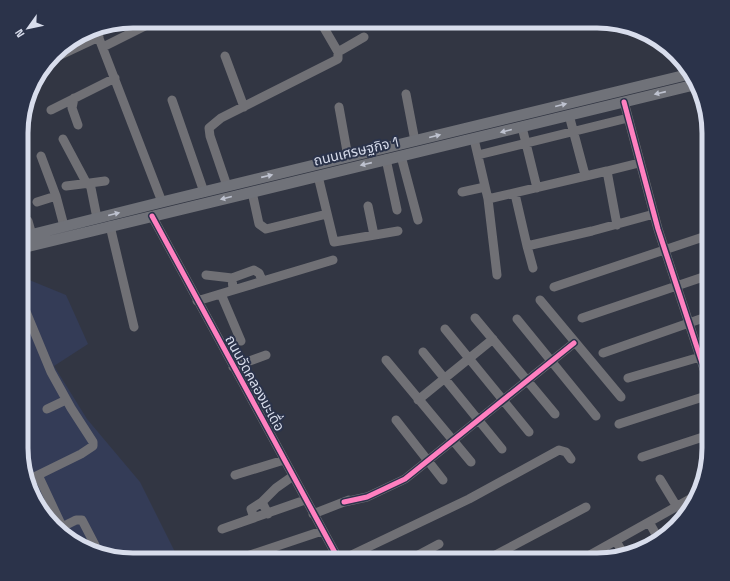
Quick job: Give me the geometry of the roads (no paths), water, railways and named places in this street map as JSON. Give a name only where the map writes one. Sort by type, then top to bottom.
[{"type":"main road","name":"ถนนเศรษฐกิจ 1","points":[[28,236],[684,75]]},
{"type":"main road","name":"ถนนเศรษฐกิจ 1","points":[[28,246],[690,86]]},
{"type":"street","points":[[103,46],[140,28]]},
{"type":"street","points":[[227,186],[210,136],[209,128],[221,118],[335,62],[338,59],[338,52],[324,28]]},
{"type":"street","points":[[66,53],[99,37],[162,202]]},
{"type":"street","points":[[338,52],[364,37]]},
{"type":"street","points":[[225,56],[244,107]]},
{"type":"street","points":[[51,110],[115,78]]},
{"type":"street","points":[[406,94],[415,141]]},
{"type":"street","points":[[74,98],[72,108],[78,125]]},
{"type":"street","points":[[172,100],[204,192]]},
{"type":"street","points":[[624,102],[639,162],[665,250],[689,323],[702,356]]},
{"type":"street","points":[[339,108],[348,157]]},
{"type":"street","points":[[568,115],[585,175]]},
{"type":"street","points":[[478,155],[573,133],[628,118]]},
{"type":"street","points":[[522,127],[537,188]]},
{"type":"street","points":[[63,139],[88,184],[97,218]]},
{"type":"street","points":[[474,139],[488,199],[497,275]]},
{"type":"street","points":[[41,156],[56,196],[64,226]]},
{"type":"street","points":[[401,156],[418,220]]},
{"type":"street","points":[[386,159],[397,210]]},
{"type":"street","points":[[488,199],[515,194],[639,162]]},
{"type":"street","points":[[606,171],[617,225]]},
{"type":"street","points":[[318,176],[334,242],[398,232]]},
{"type":"street","points":[[66,186],[105,181]]},
{"type":"street","points":[[462,192],[485,187]]},
{"type":"street","points":[[252,192],[259,224],[266,229],[327,214]]},
{"type":"street","points":[[515,194],[533,268]]},
{"type":"street","points":[[37,202],[56,196]]},
{"type":"street","points":[[368,206],[374,235]]},
{"type":"street","points":[[527,246],[617,225],[654,214]]},
{"type":"street","name":"ถนนวัดคลองมะเดื่อ","points":[[152,216],[305,500],[336,553]]},
{"type":"street","points":[[110,226],[134,327]]},
{"type":"street","points":[[554,287],[702,237]]},
{"type":"street","points":[[197,301],[262,280],[333,260]]},
{"type":"street","points":[[206,275],[232,278],[254,270],[259,273],[262,280]]},
{"type":"street","points":[[582,318],[702,277]]},
{"type":"street","points":[[232,278],[234,289]]},
{"type":"street","points":[[221,294],[241,341]]},
{"type":"street","points":[[540,300],[574,344],[621,397]]},
{"type":"street","points":[[28,316],[52,372],[66,400],[93,442],[93,446],[81,454],[33,478]]},
{"type":"street","points":[[475,318],[555,414]]},
{"type":"street","points":[[603,353],[702,318]]},
{"type":"street","points":[[517,319],[596,416]]},
{"type":"street","points":[[445,329],[529,432]]},
{"type":"street","points":[[418,400],[493,339]]},
{"type":"street","points":[[313,514],[344,502],[356,501],[380,492],[405,479],[574,344]]},
{"type":"street","points":[[423,352],[502,449]]},
{"type":"street","points":[[233,367],[266,355]]},
{"type":"street","points":[[628,378],[702,358]]},
{"type":"street","points":[[386,360],[418,400],[472,462]]},
{"type":"street","points":[[619,424],[702,397]]},
{"type":"street","points":[[47,409],[66,400]]},
{"type":"street","points":[[396,420],[443,480]]},
{"type":"street","points":[[642,457],[702,437]]},
{"type":"street","points":[[355,553],[469,499],[559,450],[566,452],[571,459]]},
{"type":"street","points":[[235,475],[284,460]]},
{"type":"street","points":[[38,475],[60,523]]},
{"type":"street","points":[[254,518],[251,510],[292,476]]},
{"type":"street","points":[[660,479],[677,507]]},
{"type":"street","points":[[222,529],[305,500]]},
{"type":"street","points":[[262,502],[268,514]]},
{"type":"street","points":[[595,553],[649,522],[685,504]]},
{"type":"street","points":[[499,553],[586,507]]},
{"type":"street","points":[[68,530],[76,520],[82,520],[95,546]]},
{"type":"street","points":[[649,522],[656,534]]},
{"type":"street","points":[[256,553],[322,531]]},
{"type":"street","points":[[616,541],[621,550]]},
{"type":"street","points":[[422,553],[439,544]]}]
